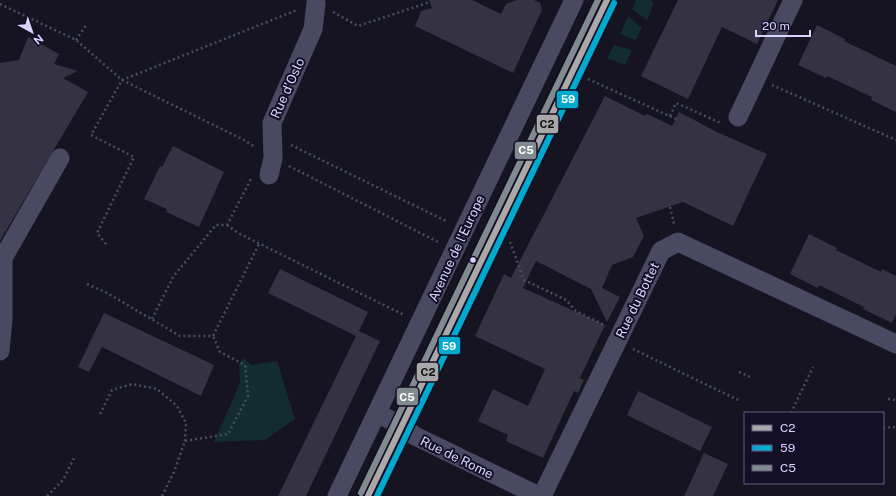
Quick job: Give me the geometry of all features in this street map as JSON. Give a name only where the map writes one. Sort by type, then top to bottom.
[{"type":"street","name":"Avenue de l'Europe","points":[[337,496],[574,0]]},
{"type":"street","points":[[368,496],[607,0]]},
{"type":"street","points":[[731,121],[793,0]]},
{"type":"street","name":"Rue d'Oslo","points":[[265,168],[272,136],[272,123],[313,29],[316,3]]},
{"type":"street","points":[[0,351],[3,320],[3,258],[60,158]]},
{"type":"street","name":"Rue du Bottet","points":[[540,496],[661,251],[678,242],[896,344]]},
{"type":"street","name":"Rue de Rome","points":[[377,413],[402,426],[415,436],[540,496]]},
{"type":"path","points":[[106,244],[97,233],[134,157],[91,135],[122,80],[316,3],[358,26],[430,2]]},
{"type":"path","points":[[0,4],[76,40],[122,80],[244,140],[265,168],[438,242]]},
{"type":"path","points":[[76,40],[86,25]]},
{"type":"path","points":[[586,78],[676,119]]},
{"type":"path","points":[[767,82],[896,140]]},
{"type":"path","points":[[670,116],[676,103],[731,121]]},
{"type":"path","points":[[272,136],[453,224]]},
{"type":"path","points":[[227,225],[265,168]]},
{"type":"path","points":[[152,319],[173,277],[216,225],[227,225],[238,233],[259,244],[411,318]]},
{"type":"path","points":[[510,241],[524,280],[566,300],[576,311],[609,327],[617,341],[738,400]]},
{"type":"path","points":[[213,336],[259,244]]},
{"type":"path","points":[[87,284],[107,293],[180,336],[213,336]]},
{"type":"path","points":[[185,441],[228,434],[248,396],[245,365],[220,352],[213,336]]},
{"type":"path","points":[[791,412],[813,367]]},
{"type":"path","points":[[739,372],[750,377]]},
{"type":"path","points":[[100,414],[112,390],[132,384],[157,389],[177,406],[186,424],[185,441],[174,472],[162,496]]},
{"type":"path","points":[[888,399],[896,400]]},
{"type":"path","points":[[884,428],[896,427]]},
{"type":"path","points":[[47,496],[63,480],[75,456]]},
{"type":"green space","points":[[636,0],[650,0],[654,2],[647,20],[632,9]]},
{"type":"green space","points":[[628,16],[642,28],[636,40],[620,34]]},
{"type":"green space","points":[[614,45],[632,50],[625,65],[607,58]]},
{"type":"green space","points":[[243,358],[251,365],[277,361],[295,419],[265,440],[214,442],[240,383],[239,364]]},
{"type":"building","points":[[429,0],[472,0],[501,14],[506,4],[517,0],[534,0],[540,3],[542,10],[513,73],[415,26],[421,11],[432,8]]},
{"type":"building","points":[[678,0],[778,0],[757,44],[722,27],[688,99],[641,76]]},
{"type":"building","points":[[817,25],[845,39],[844,41],[896,66],[896,112],[871,100],[872,97],[827,76],[826,78],[798,65]]},
{"type":"building","points":[[28,37],[59,54],[54,64],[78,71],[63,78],[88,92],[0,241],[0,63],[19,60]]},
{"type":"building","points":[[605,96],[645,116],[647,114],[672,126],[679,112],[717,132],[767,154],[733,226],[683,202],[636,218],[644,236],[633,257],[612,265],[602,288],[620,297],[607,322],[591,289],[536,261],[523,288],[605,325],[580,378],[584,380],[578,393],[574,391],[543,458],[506,441],[508,435],[478,421],[493,389],[528,406],[545,369],[475,336],[504,274],[511,278]]},
{"type":"building","points":[[173,146],[224,172],[199,227],[166,212],[167,209],[144,199],[160,166],[162,167]]},
{"type":"building","points":[[809,234],[837,248],[836,250],[881,272],[882,269],[896,276],[896,314],[892,323],[863,309],[864,307],[819,285],[818,288],[790,274]]},
{"type":"building","points":[[280,269],[368,312],[359,331],[380,341],[306,496],[278,496],[356,336],[268,293]]},
{"type":"building","points":[[104,313],[214,365],[201,396],[102,347],[89,372],[78,367]]},
{"type":"building","points":[[638,391],[712,427],[700,451],[627,415]]},
{"type":"building","points":[[704,453],[728,464],[713,496],[684,496]]},
{"type":"transit line","name":"C5","points":[[361,493],[598,0]]},
{"type":"transit line","name":"C2","points":[[368,496],[607,0]]},
{"type":"transit line","name":"59","points":[[377,496],[614,3]]}]
